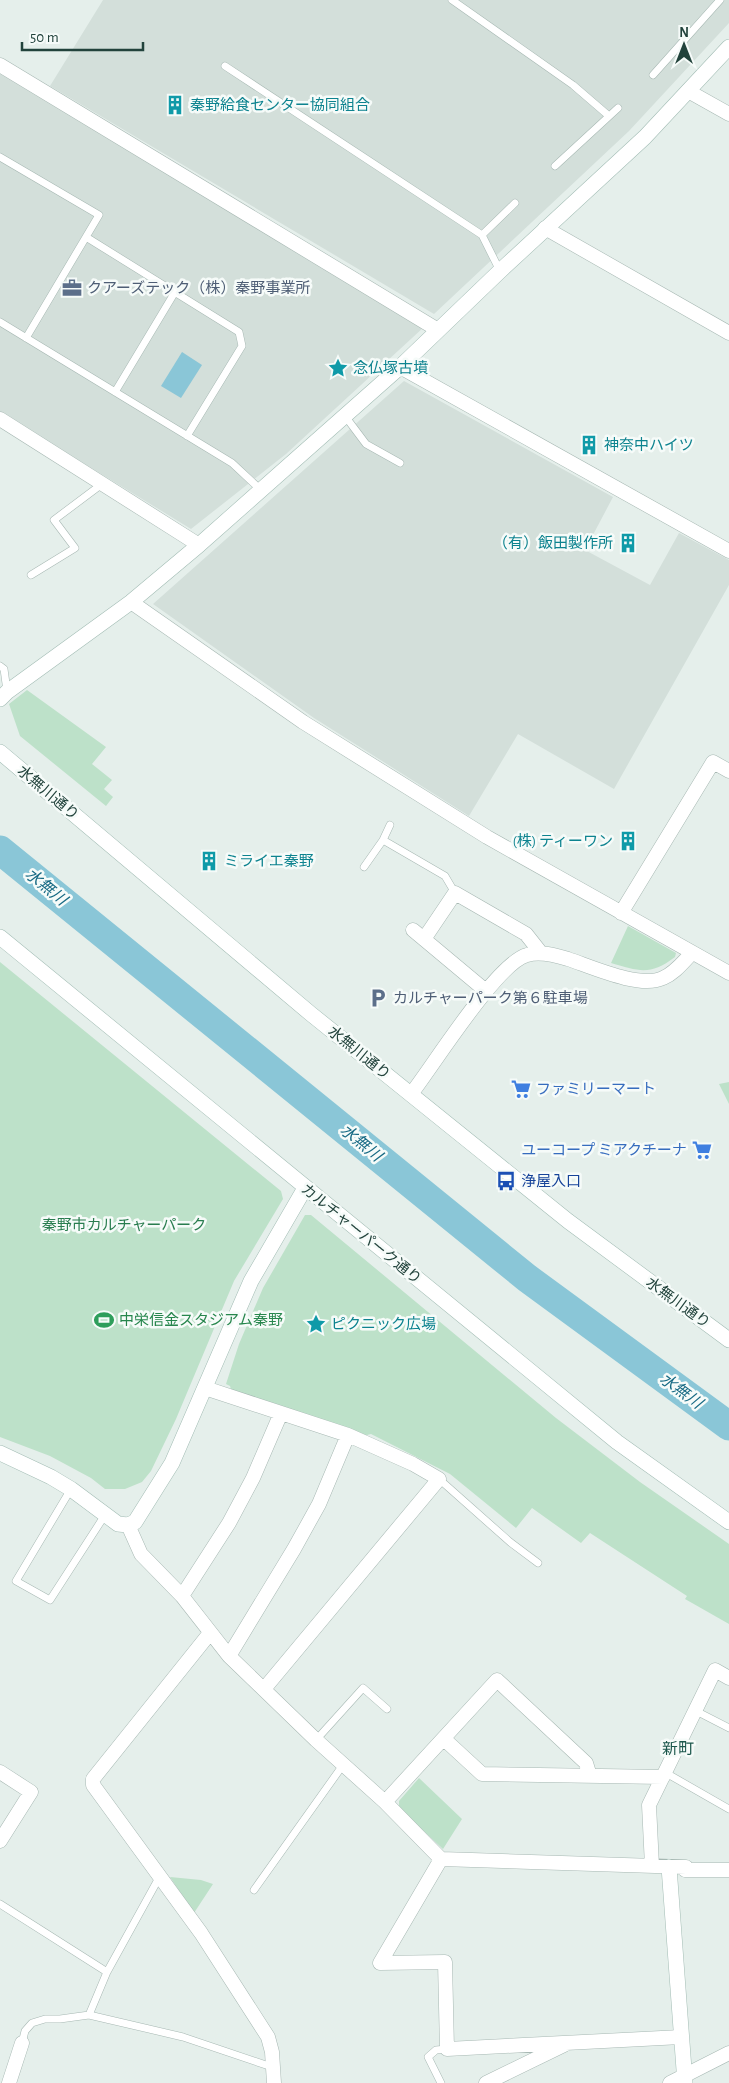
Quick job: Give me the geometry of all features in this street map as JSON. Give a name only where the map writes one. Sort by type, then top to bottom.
[{"type":"street","points":[[3,695],[131,602],[199,545],[400,367],[545,228],[645,137],[729,47]]},
{"type":"street","points":[[0,65],[438,330]]},
{"type":"street","points":[[688,91],[729,114]]},
{"type":"street","points":[[545,228],[729,333]]},
{"type":"street","points":[[400,367],[729,551]]},
{"type":"street","points":[[0,420],[199,545]]},
{"type":"street","points":[[131,602],[303,722],[487,837],[729,974]]},
{"type":"street","name":"水無川通り","points":[[0,752],[296,1002],[568,1222],[729,1340]]},
{"type":"street","points":[[621,913],[713,762],[729,771]]},
{"type":"street","points":[[424,939],[455,893],[526,934],[541,953]]},
{"type":"street","points":[[412,930],[486,991]]},
{"type":"street","name":"カルチャーパーク通り","points":[[0,936],[616,1442],[729,1522]]},
{"type":"street","points":[[410,1094],[486,991],[514,961],[527,954],[541,953],[562,957],[631,979],[653,981],[664,978],[676,970],[692,953]]},
{"type":"street","points":[[0,1454],[51,1477],[71,1489],[118,1524],[128,1525],[136,1522],[172,1463],[251,1281],[305,1188]]},
{"type":"street","points":[[205,1388],[348,1435],[412,1464],[439,1479],[264,1689]]},
{"type":"street","points":[[182,1596],[229,1523],[252,1478],[281,1413]]},
{"type":"street","points":[[229,1656],[319,1504],[348,1435]]},
{"type":"street","points":[[128,1525],[141,1554],[182,1596],[229,1656],[316,1740],[385,1802],[441,1859],[686,1867],[685,1870],[729,1870]]},
{"type":"street","points":[[210,1633],[93,1779],[93,1785],[201,1933],[268,2037],[272,2052],[274,2083]]},
{"type":"street","points":[[652,1866],[649,1805],[715,1670],[729,1678]]},
{"type":"street","points":[[385,1802],[497,1680],[586,1763],[590,1776]]},
{"type":"street","points":[[444,1739],[482,1774],[665,1775]]},
{"type":"street","points":[[0,1772],[31,1792],[0,1841]]},
{"type":"street","points":[[441,1859],[380,1963],[445,1962],[447,2049],[681,2037]]},
{"type":"street","points":[[669,1867],[684,2080]]},
{"type":"street","points":[[486,2083],[569,2042]]},
{"type":"street","points":[[9,2083],[22,2043]]},
{"type":"street","points":[[670,2083],[684,2080],[729,2054]]},
{"type":"lane","points":[[452,0],[573,85],[610,116]]},
{"type":"lane","points":[[653,75],[720,0]]},
{"type":"lane","points":[[225,66],[482,235],[500,271]]},
{"type":"lane","points":[[556,166],[618,108]]},
{"type":"lane","points":[[0,157],[99,215],[26,338]]},
{"type":"lane","points":[[482,235],[515,203]]},
{"type":"lane","points":[[86,237],[239,332],[242,346],[188,436]]},
{"type":"lane","points":[[115,392],[175,292]]},
{"type":"lane","points":[[0,322],[232,463],[261,490]]},
{"type":"lane","points":[[345,416],[366,444],[400,463]]},
{"type":"lane","points":[[31,575],[75,548],[54,520],[102,484]]},
{"type":"lane","points":[[0,666],[4,669],[3,695]]},
{"type":"lane","points":[[364,868],[383,840],[390,825]]},
{"type":"lane","points":[[383,840],[445,876],[455,893]]},
{"type":"lane","points":[[439,1479],[510,1542],[538,1563]]},
{"type":"lane","points":[[71,1489],[16,1580],[50,1600],[105,1515]]},
{"type":"lane","points":[[316,1740],[363,1688],[387,1709]]},
{"type":"lane","points":[[696,1710],[729,1728]]},
{"type":"lane","points":[[254,1890],[343,1765]]},
{"type":"lane","points":[[665,1775],[729,1809]]},
{"type":"lane","points":[[89,2015],[107,1972],[160,1876]]},
{"type":"lane","points":[[0,1904],[107,1972]]},
{"type":"lane","points":[[22,2043],[26,2031],[32,2023],[45,2018],[60,2019],[89,2015],[183,2037],[272,2067]]},
{"type":"lane","points":[[441,2083],[428,2057],[436,2050],[447,2049]]},
{"type":"shaded area","points":[[103,0],[729,0],[729,23],[629,131],[434,314],[50,86]]},
{"type":"shaded area","points":[[0,71],[424,327],[286,454],[191,529],[0,412]]},
{"type":"shaded area","points":[[404,381],[613,497],[585,550],[650,585],[679,533],[729,560],[729,585],[614,789],[518,734],[469,816],[314,718],[153,604]]},
{"type":"green space","points":[[27,690],[106,747],[92,764],[112,780],[104,789],[113,797],[106,806],[20,736],[9,704]]},
{"type":"green space","points":[[628,926],[676,953],[675,957],[658,967],[644,970],[611,963]]},
{"type":"green space","name":"秦野市カルチャーパーク","points":[[0,962],[281,1191],[283,1199],[234,1281],[176,1419],[151,1471],[142,1482],[125,1489],[105,1489],[91,1478],[50,1456],[0,1437]]},
{"type":"green space","points":[[729,1082],[729,1104],[719,1084]]},
{"type":"green space","points":[[305,1215],[311,1215],[556,1418],[640,1482],[729,1544],[729,1624],[685,1599],[687,1596],[590,1533],[581,1543],[532,1508],[516,1528],[450,1474],[371,1434],[363,1436],[232,1392],[230,1386],[226,1384],[239,1344],[263,1288]]},
{"type":"green space","points":[[419,1778],[462,1819],[443,1849],[399,1808],[399,1801]]},
{"type":"green space","points":[[170,1877],[201,1880],[213,1884],[194,1913]]},
{"type":"water","points":[[182,352],[202,365],[181,398],[161,386]]},
{"type":"waterway","name":"水無川","points":[[0,850],[527,1278],[729,1426]]},
{"type":"place","name":"秦野給食センター協同組合","points":[[175,105]]},
{"type":"place","name":"クアーズテック（株）秦野事業所","points":[[72,288]]},
{"type":"place","name":"念仏塚古墳","points":[[338,368]]},
{"type":"place","name":"神奈中ハイツ","points":[[589,445]]},
{"type":"place","name":"（有）飯田製作所","points":[[628,543]]},
{"type":"place","name":"(株) ティーワン","points":[[628,841]]},
{"type":"place","name":"ミライエ秦野","points":[[209,861]]},
{"type":"place","name":"カルチャーパーク第６駐車場","points":[[378,998]]},
{"type":"place","name":"ファミリーマート","points":[[521,1089]]},
{"type":"place","name":"ユーコープ ミアクチーナ","points":[[702,1150]]},
{"type":"place","name":"浄屋入口","points":[[506,1181]]},
{"type":"place","name":"中栄信金スタジアム秦野","points":[[104,1320]]},
{"type":"place","name":"ピクニック広場","points":[[316,1324]]},
{"type":"district","name":"新町","points":[[678,1749]]}]
